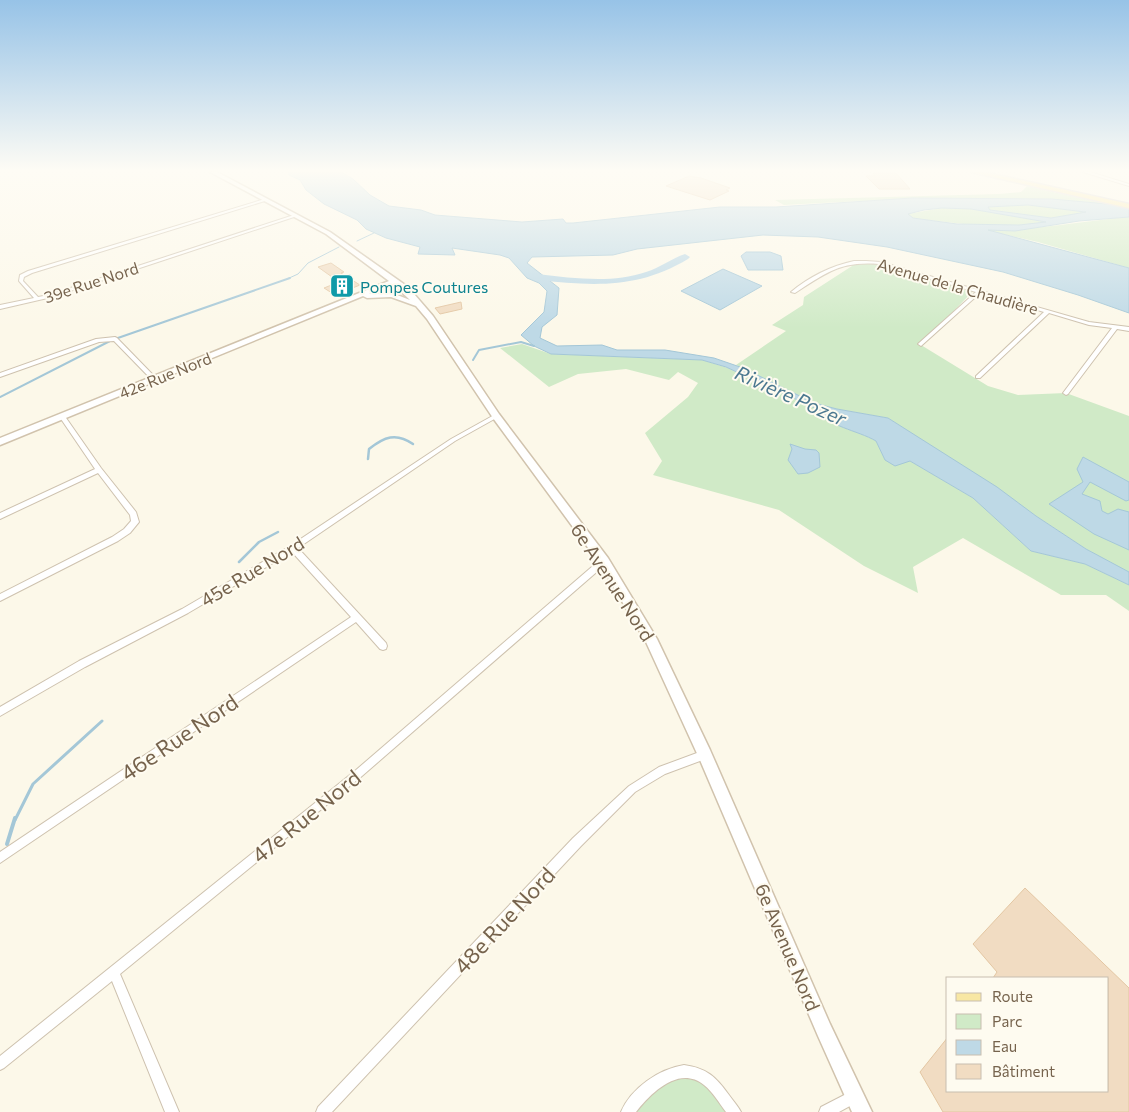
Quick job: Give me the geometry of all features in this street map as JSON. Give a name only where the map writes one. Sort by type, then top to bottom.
[{"type":"main road","name":"6e Avenue Nord","points":[[310,224],[336,238],[393,280],[422,309],[496,416],[604,561],[651,639],[705,755],[862,1112]]},
{"type":"main road","name":"42e Rue Nord","points":[[0,442],[330,308],[393,280]]},
{"type":"main road","name":"42e Rue Nord","points":[[330,308],[367,296],[383,295],[401,297],[422,309]]},
{"type":"street","points":[[37,299],[21,281],[22,276],[189,224]]},
{"type":"street","name":"39e Rue Nord","points":[[0,307],[37,299],[271,224]]},
{"type":"street","name":"Avenue de la Chaudière","points":[[793,292],[831,268],[858,261],[882,263],[1048,311],[1115,328],[1129,329]]},
{"type":"street","points":[[921,344],[980,291]]},
{"type":"street","points":[[978,377],[1048,311]]},
{"type":"street","points":[[1066,393],[1115,328]]},
{"type":"street","points":[[0,375],[108,338],[115,339],[120,343],[154,379]]},
{"type":"street","points":[[0,598],[115,539],[127,531],[135,522],[133,514],[99,470],[62,416]]},
{"type":"street","name":"45e Rue Nord","points":[[0,712],[82,664],[185,611],[293,548],[453,440],[496,416]]},
{"type":"street","points":[[0,516],[99,470]]},
{"type":"street","points":[[293,548],[383,646]]},
{"type":"street","name":"47e Rue Nord","points":[[0,1064],[359,773],[604,561]]},
{"type":"street","name":"46e Rue Nord","points":[[0,858],[357,617]]},
{"type":"street","name":"48e Rue Nord","points":[[323,1112],[577,842],[632,789],[662,770],[705,755]]},
{"type":"street","points":[[114,973],[172,1112]]},
{"type":"street","points":[[628,1112],[646,1090],[669,1073],[690,1071],[708,1079],[734,1112]]},
{"type":"street","points":[[826,1112],[854,1096]]},
{"type":"green space","points":[[967,224],[1032,224],[1014,225]]},
{"type":"green space","points":[[1066,224],[1129,224],[1129,268],[1038,242],[984,230]]},
{"type":"green space","points":[[866,261],[886,264],[884,266],[972,292],[921,345],[988,386],[1018,395],[1066,393],[1129,416],[1129,573],[1086,549],[888,418],[814,403],[736,365],[786,331],[772,325],[803,305],[804,297],[852,266],[849,262]]},
{"type":"green space","points":[[522,344],[551,354],[702,360],[728,368],[815,408],[827,420],[835,424],[876,441],[885,460],[910,461],[973,498],[1031,551],[1085,564],[1129,585],[1129,611],[1106,595],[1061,595],[963,538],[913,567],[918,593],[864,566],[779,510],[653,475],[662,461],[645,433],[688,397],[698,383],[678,372],[669,380],[626,369],[578,374],[549,387],[500,348]]},
{"type":"green space","points":[[690,1071],[734,1112],[628,1112],[646,1090]]},
{"type":"water","name":"Rivière Pozer","points":[[361,224],[1060,224],[1015,231],[988,230],[1129,268],[1129,313],[1003,272],[887,247],[818,237],[763,235],[637,249],[613,255],[532,257],[527,263],[559,288],[557,315],[542,327],[540,338],[557,346],[602,345],[617,350],[665,350],[714,358],[743,368],[814,403],[888,418],[997,487],[1036,516],[1086,549],[1129,572],[1129,585],[1085,564],[1031,551],[973,498],[910,461],[895,466],[885,460],[876,441],[835,424],[827,420],[815,408],[726,367],[702,360],[551,354],[534,346],[521,335],[544,312],[547,291],[539,283],[527,278],[509,258],[452,248],[455,255],[418,254],[420,247],[386,238],[366,229]]},
{"type":"water","points":[[746,252],[770,252],[781,256],[783,270],[748,270],[741,256]]},
{"type":"water","points":[[723,269],[762,286],[720,310],[681,291]]},
{"type":"water","points":[[790,444],[816,450],[819,453],[820,467],[808,473],[798,474],[788,460],[792,449]]},
{"type":"water","points":[[1083,457],[1129,482],[1129,500],[1126,501],[1090,482],[1082,494],[1100,501],[1102,511],[1108,514],[1118,509],[1129,512],[1129,550],[1094,534],[1049,504],[1083,482],[1077,469]]},
{"type":"building","points":[[331,263],[344,272],[341,273],[360,285],[335,295],[324,288],[339,282],[318,267]]},
{"type":"building","points":[[461,302],[462,309],[440,314],[435,308]]},
{"type":"building","points":[[1025,888],[1129,988],[1129,1112],[943,1112],[920,1072],[946,1040],[946,1092],[1109,1092],[1109,977],[994,977],[997,972],[973,944]]},
{"type":"waterway","points":[[357,241],[374,233]]},
{"type":"waterway","points":[[287,279],[298,274],[308,263],[339,247]]},
{"type":"waterway","points":[[537,277],[595,282],[632,279],[667,267],[685,257]]},
{"type":"waterway","points":[[115,339],[290,278]]},
{"type":"waterway","points":[[0,397],[110,341]]},
{"type":"waterway","points":[[473,360],[479,350],[521,342],[534,346]]},
{"type":"waterway","points":[[368,459],[369,449],[385,439],[396,437],[413,444]]},
{"type":"waterway","points":[[239,562],[259,542],[278,532]]},
{"type":"waterway","points":[[15,820],[33,784],[102,721]]},
{"type":"waterway","points":[[7,844],[15,818]]},
{"type":"place","name":"Pompes Coutures","points":[[342,286]]}]
